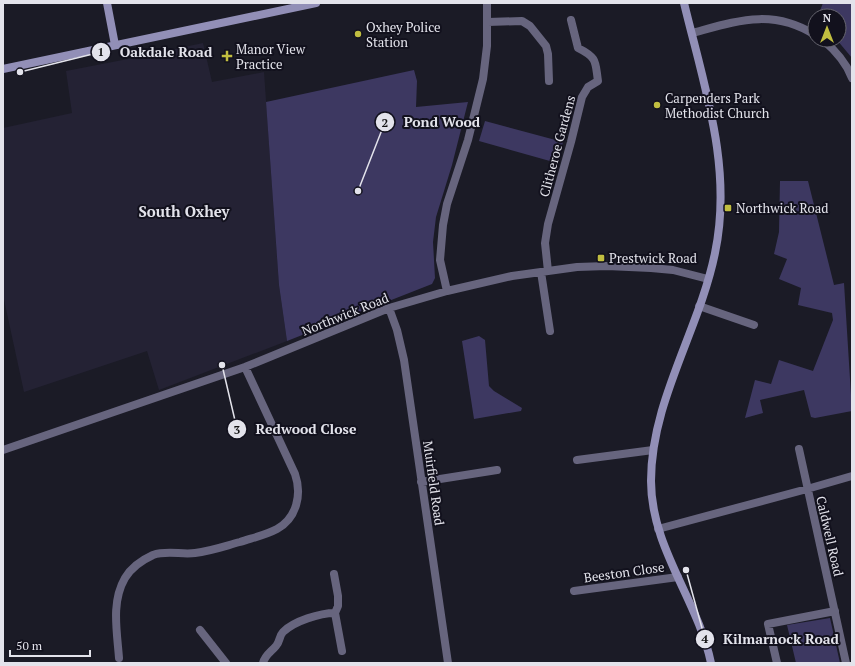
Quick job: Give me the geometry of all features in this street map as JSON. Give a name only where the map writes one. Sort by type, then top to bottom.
[{"type":"main road","points":[[107,3],[115,45]]},
{"type":"main road","points":[[3,69],[316,3]]},
{"type":"main road","points":[[684,3],[717,137],[721,176],[720,220],[715,254],[708,279],[663,405],[657,427],[653,450],[651,483],[658,529],[667,553],[695,613],[707,644],[712,663]]},
{"type":"street","points":[[447,291],[440,260],[443,225],[447,204],[468,140],[483,79],[487,46],[487,3]]},
{"type":"street","points":[[692,33],[753,19],[774,19],[802,27],[807,30]]},
{"type":"street","name":"Clitheroe Gardens","points":[[544,271],[545,243],[548,224],[582,97],[588,87],[598,82],[595,60],[588,53],[578,48],[571,20]]},
{"type":"street","points":[[488,22],[522,21],[530,26],[546,46],[548,54],[549,81]]},
{"type":"street","points":[[832,48],[848,68],[852,78]]},
{"type":"street","name":"Northwick Road","points":[[3,450],[245,367],[389,308],[447,291],[512,276],[577,267],[633,267],[673,270],[708,279]]},
{"type":"street","points":[[544,271],[550,331]]},
{"type":"street","points":[[699,306],[754,325]]},
{"type":"street","name":"Muirfield Road","points":[[389,308],[397,330],[402,354],[448,663]]},
{"type":"street","points":[[119,658],[117,599],[126,576],[139,563],[159,554],[193,554],[205,552],[268,534],[278,529],[286,522],[295,508],[299,492],[299,484],[245,367]]},
{"type":"street","name":"Caldwell Road","points":[[799,449],[846,663]]},
{"type":"street","points":[[577,460],[653,450]]},
{"type":"street","points":[[421,482],[497,470]]},
{"type":"street","points":[[658,529],[852,476]]},
{"type":"street","points":[[334,574],[338,596],[338,606],[335,613],[342,652]]},
{"type":"street","name":"Beeston Close","points":[[574,591],[678,577]]},
{"type":"street","points":[[777,663],[768,624],[835,611]]},
{"type":"street","points":[[263,663],[269,651],[278,644],[280,636],[284,631],[314,615],[335,613]]},
{"type":"street","points":[[200,630],[226,663]]},
{"type":"shaded area","points":[[823,3],[852,3],[852,58],[844,48],[847,48],[847,8],[821,8]]},
{"type":"shaded area","points":[[203,43],[212,82],[264,72],[279,285],[287,341],[159,390],[147,351],[24,392],[3,295],[3,128],[72,113],[66,71]]},
{"type":"shaded area","points":[[414,70],[417,81],[416,107],[468,102],[452,165],[436,217],[433,242],[435,278],[432,284],[287,341],[279,285],[266,102]]},
{"type":"shaded area","points":[[485,121],[563,142],[557,163],[479,141]]},
{"type":"shaded area","points":[[780,181],[808,181],[834,285],[844,283],[852,411],[815,418],[811,417],[804,390],[760,400],[763,413],[745,418],[755,380],[771,384],[779,360],[813,371],[833,320],[832,313],[798,305],[801,288],[779,279],[787,259],[774,254],[779,232]]},
{"type":"shaded area","points":[[479,336],[485,340],[489,386],[494,391],[522,408],[521,411],[474,419],[462,341]]},
{"type":"shaded area","points":[[830,618],[840,663],[796,663],[787,625]]},
{"type":"place","name":"Oxhey Police Station","points":[[358,34]]},
{"type":"place","name":"Manor View Practice","points":[[227,56]]},
{"type":"place","name":"Oakdale Road","points":[[20,72]]},
{"type":"place","name":"Carpenders Park Methodist Church","points":[[657,105]]},
{"type":"place","name":"Pond Wood","points":[[358,191]]},
{"type":"place","name":"Northwick Road","points":[[728,208]]},
{"type":"place","name":"Prestwick Road","points":[[601,258]]},
{"type":"place","name":"Redwood Close","points":[[222,365]]},
{"type":"place","name":"Kilmarnock Road","points":[[686,570]]},
{"type":"district","name":"South Oxhey","points":[[184,212]]}]
